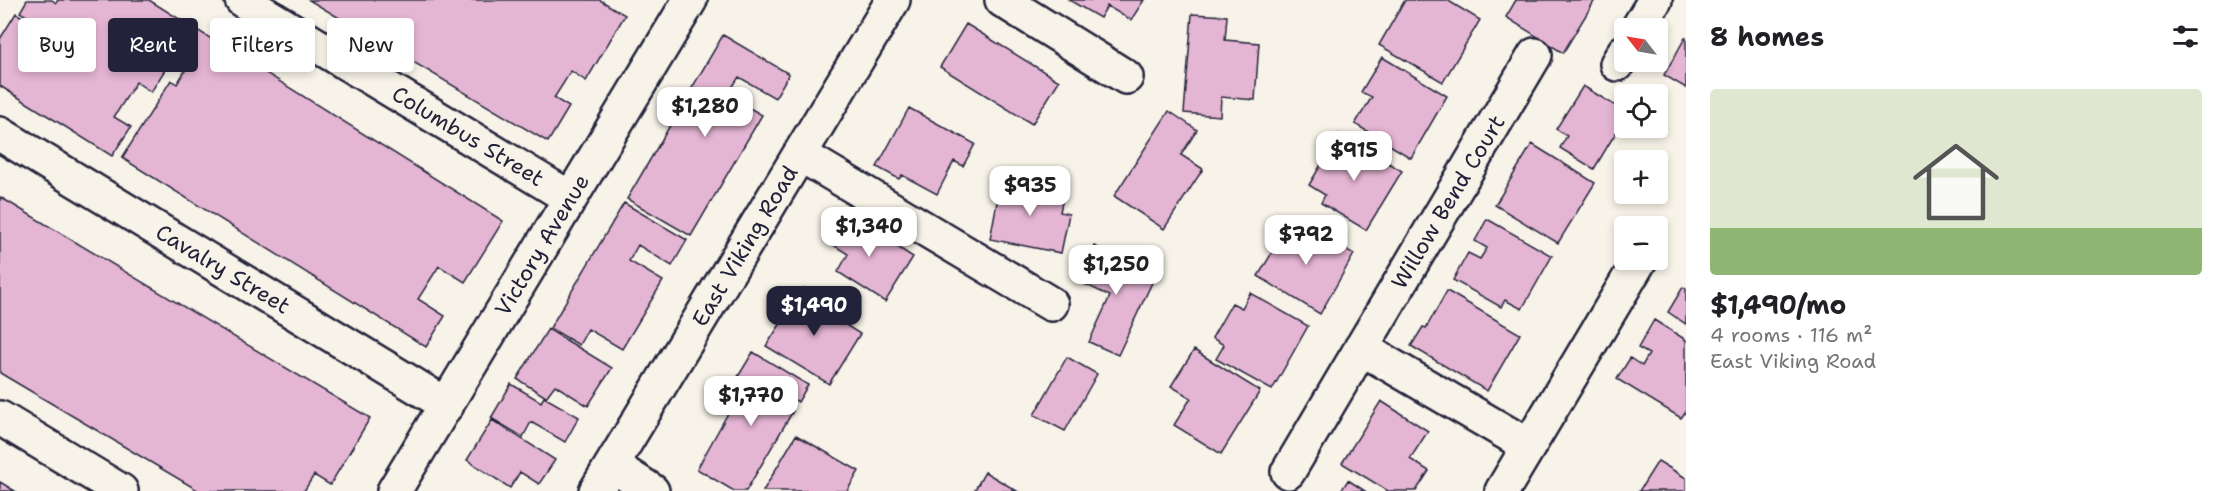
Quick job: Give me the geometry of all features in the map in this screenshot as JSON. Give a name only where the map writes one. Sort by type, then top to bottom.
[{"type":"street","name":"Columbus Street","points":[[242,0],[570,198]]},
{"type":"street","name":"Victory Avenue","points":[[394,491],[690,0]]},
{"type":"street","name":"East Viking Road","points":[[604,478],[893,0]]},
{"type":"street","points":[[1002,0],[1126,77]]},
{"type":"street","points":[[1644,18],[1655,0]]},
{"type":"street","name":"Willow Bend Court","points":[[1288,472],[1535,55]]},
{"type":"street","name":"Cavalry Street","points":[[0,134],[447,405]]},
{"type":"street","points":[[801,155],[1051,304]]},
{"type":"street","points":[[1502,491],[1634,270]]},
{"type":"street","points":[[1361,348],[1528,446]]},
{"type":"street","points":[[0,417],[121,491]]},
{"type":"street","points":[[604,478],[652,491]]},
{"type":"building","points":[[27,0],[52,0],[56,3],[58,0],[149,0],[178,18],[108,18],[108,72],[164,72],[151,92],[136,82],[114,117],[131,127],[112,156],[0,86],[0,39],[16,13],[24,18],[18,18],[18,72],[96,72],[96,18],[30,18],[20,12]]},
{"type":"building","points":[[309,0],[600,0],[625,15],[586,81],[571,71],[554,98],[569,107],[548,142],[414,62],[414,18],[339,18]]},
{"type":"building","points":[[1069,0],[1144,0],[1131,20],[1107,6],[1100,18]]},
{"type":"building","points":[[1405,0],[1447,0],[1480,20],[1443,82],[1379,45]]},
{"type":"building","points":[[1516,0],[1595,0],[1563,53],[1506,17]]},
{"type":"building","points":[[1192,14],[1227,16],[1225,40],[1259,43],[1255,100],[1221,97],[1220,116],[1184,113]]},
{"type":"building","points":[[966,24],[1059,81],[1032,124],[940,67]]},
{"type":"building","points":[[198,31],[210,38],[210,72],[264,72],[503,221],[465,282],[439,266],[418,299],[445,316],[426,347],[122,158],[171,80],[177,84],[184,72],[198,72]]},
{"type":"building","points":[[723,35],[789,74],[775,98],[739,77],[727,95],[762,115],[691,236],[627,199]]},
{"type":"building","points":[[1686,38],[1686,88],[1664,75],[1668,72],[1668,68]]},
{"type":"building","points":[[1382,57],[1447,96],[1411,158],[1355,124],[1372,97],[1361,92]]},
{"type":"building","points":[[1583,86],[1614,105],[1614,136],[1594,169],[1560,148],[1567,136],[1556,129]]},
{"type":"building","points":[[909,108],[975,144],[963,166],[954,161],[937,194],[902,175],[899,179],[877,167]]},
{"type":"building","points":[[1169,111],[1197,130],[1181,155],[1203,169],[1164,229],[1114,196]]},
{"type":"building","points":[[1339,134],[1402,171],[1366,230],[1321,203],[1325,195],[1309,185]]},
{"type":"building","points":[[1532,144],[1595,183],[1558,243],[1495,205]]},
{"type":"building","points":[[1001,181],[1064,193],[1060,212],[1069,214],[1061,253],[990,239]]},
{"type":"building","points":[[0,197],[370,418],[330,485],[314,475],[304,491],[199,491],[0,373]]},
{"type":"building","points":[[624,203],[687,240],[672,266],[638,245],[629,261],[663,281],[622,349],[588,329],[579,345],[550,328]]},
{"type":"building","points":[[845,213],[913,257],[885,302],[838,272],[848,254],[827,241]]},
{"type":"building","points":[[1293,218],[1354,254],[1320,314],[1258,276]]},
{"type":"building","points":[[1487,219],[1552,256],[1522,309],[1505,300],[1501,307],[1453,280],[1468,253],[1480,259],[1487,248],[1475,241]]},
{"type":"building","points":[[1094,246],[1156,274],[1118,355],[1089,342],[1110,296],[1078,281]]},
{"type":"building","points":[[1683,287],[1686,289],[1686,324],[1668,312]]},
{"type":"building","points":[[804,288],[846,314],[841,322],[860,334],[829,384],[766,346]]},
{"type":"building","points":[[1447,291],[1520,334],[1487,391],[1411,346],[1423,327],[1426,328]]},
{"type":"building","points":[[1250,293],[1308,326],[1272,390],[1216,359],[1224,345],[1212,338],[1232,303],[1242,308]]},
{"type":"building","points":[[1654,320],[1686,340],[1686,411],[1681,418],[1617,379],[1630,358],[1642,366],[1649,354],[1638,348]]},
{"type":"building","points":[[548,329],[612,368],[588,406],[555,385],[546,397],[517,379]]},
{"type":"building","points":[[1194,350],[1260,391],[1221,454],[1174,425],[1191,398],[1171,386]]},
{"type":"building","points":[[753,352],[808,385],[798,402],[766,383],[761,392],[793,411],[746,491],[734,491],[697,469],[737,397],[757,408],[764,396],[736,380]]},
{"type":"building","points":[[1067,357],[1097,374],[1065,431],[1034,415]]},
{"type":"building","points":[[511,384],[541,402],[544,397],[579,417],[565,442],[531,422],[523,437],[491,418]]},
{"type":"building","points":[[1381,401],[1428,431],[1410,459],[1429,471],[1416,491],[1388,491],[1342,463]]},
{"type":"building","points":[[492,420],[555,460],[539,484],[520,472],[510,488],[467,460]]},
{"type":"building","points":[[796,435],[859,471],[847,491],[763,491]]},
{"type":"building","points":[[1658,461],[1686,478],[1686,491],[1639,491]]},
{"type":"building","points":[[985,472],[1017,491],[974,491]]},
{"type":"building","points":[[1348,480],[1365,491],[1341,491]]},
{"type":"building","points":[[0,482],[15,491],[0,491]]}]
